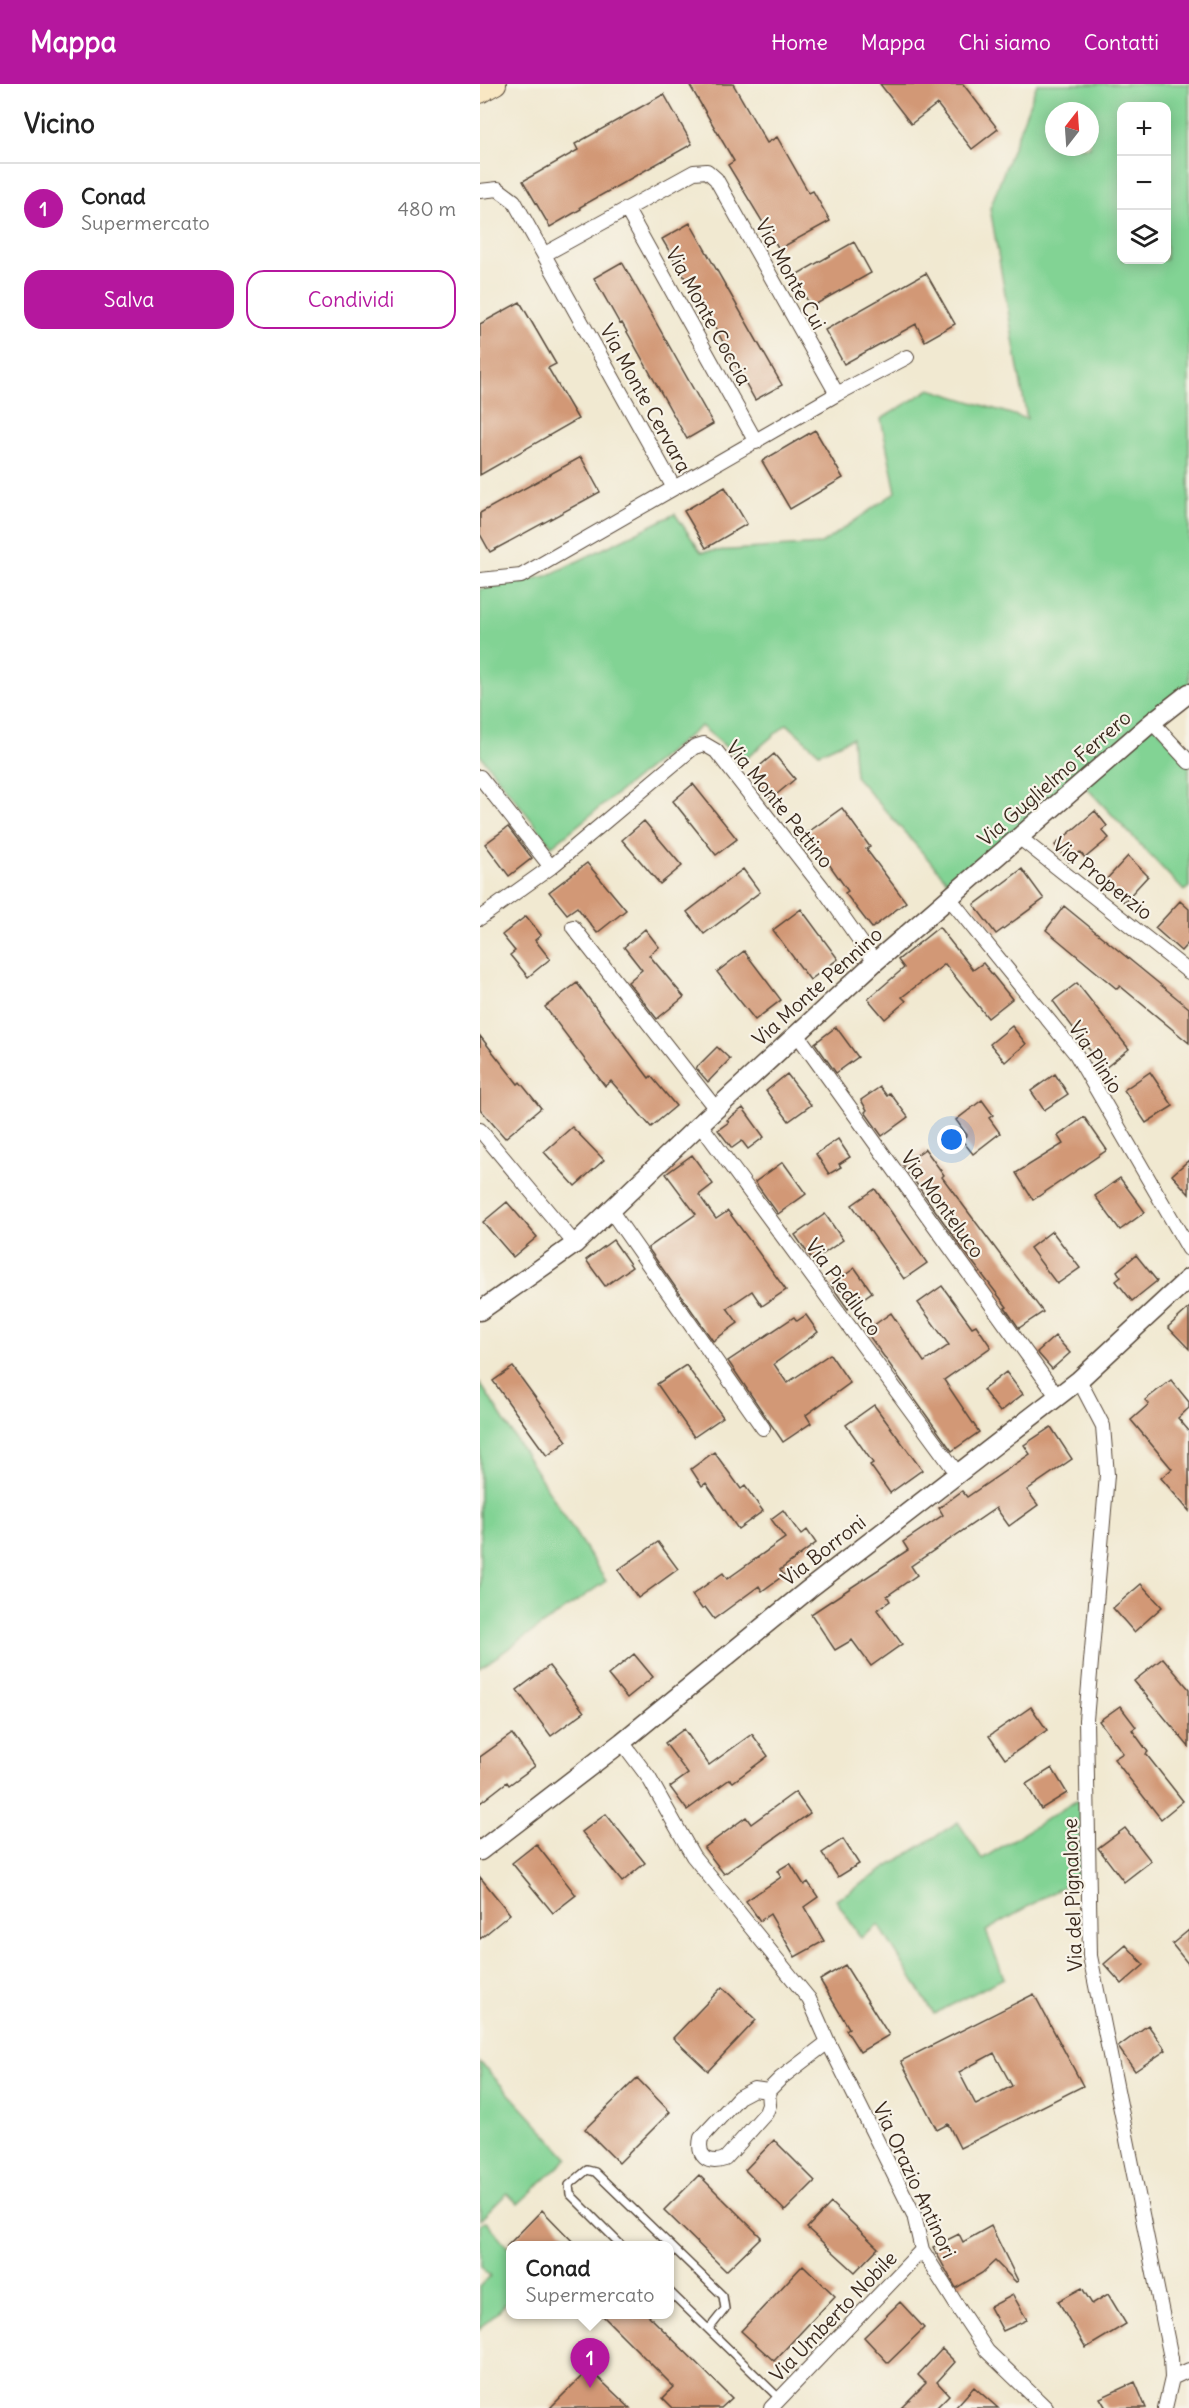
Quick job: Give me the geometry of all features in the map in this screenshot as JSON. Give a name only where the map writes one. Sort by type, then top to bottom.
[{"type":"main road","points":[[480,93],[496,84]]},
{"type":"street","name":"Via Monte Cui","points":[[544,254],[694,172],[707,171],[716,179],[837,394]]},
{"type":"street","name":"Via Monte Cervara","points":[[480,190],[498,189],[514,201],[674,488],[521,576],[480,580]]},
{"type":"street","name":"Via Monte Coccia","points":[[627,210],[756,442]]},
{"type":"street","points":[[674,488],[837,394],[908,357]]},
{"type":"street","name":"Via Guglielmo Ferrero","points":[[950,899],[1152,722],[1189,693]]},
{"type":"street","points":[[1152,722],[1189,762]]},
{"type":"street","name":"Via Monte Pettino","points":[[480,918],[551,867],[694,747],[704,744],[716,751],[822,887],[875,962]]},
{"type":"street","points":[[480,777],[551,867]]},
{"type":"street","name":"Via Properzio","points":[[1020,838],[1189,972]]},
{"type":"street","name":"Via Monte Pennino","points":[[480,1311],[575,1244],[700,1124],[875,962],[950,899]]},
{"type":"street","name":"Via Plinio","points":[[950,899],[1076,1054],[1189,1249]]},
{"type":"street","points":[[573,927],[716,1109]]},
{"type":"street","name":"Via Monteluco","points":[[797,1034],[1057,1396]]},
{"type":"street","name":"Via Piediluco","points":[[700,1124],[957,1473]]},
{"type":"street","points":[[480,1130],[575,1244]]},
{"type":"street","points":[[611,1211],[763,1428]]},
{"type":"street","name":"Via Borroni","points":[[480,1851],[622,1742],[800,1596],[1079,1380],[1189,1278]]},
{"type":"street","name":"Via del Pignalone","points":[[1079,1380],[1103,1426],[1107,1475],[1086,1720],[1090,1956],[1171,2358],[1172,2378],[1165,2408]]},
{"type":"street","name":"Via Orazio Antinori","points":[[622,1742],[649,1778],[693,1856],[810,1999],[828,2042],[914,2215],[922,2250],[987,2351],[1046,2408]]},
{"type":"street","points":[[768,2091],[754,2089],[739,2097],[701,2138],[699,2146],[701,2155],[707,2160],[716,2162],[725,2159],[766,2113],[769,2105],[768,2091],[781,2078],[828,2042]]},
{"type":"street","name":"Via Umberto Nobile","points":[[776,2403],[922,2250]]},
{"type":"street","points":[[1172,2378],[1189,2370]]},
{"type":"lane","points":[[617,2241],[570,2194],[569,2185],[587,2170],[595,2172],[666,2241]]},
{"type":"lane","points":[[674,2249],[723,2296],[725,2309],[708,2329]]},
{"type":"lane","points":[[674,2296],[776,2403]]},
{"type":"green space","points":[[1037,84],[1189,84],[1189,684],[950,884],[855,776],[852,738],[819,753],[787,724],[743,761],[701,726],[552,846],[480,755],[480,589],[547,576],[675,514],[701,552],[821,544],[896,492],[881,419],[930,389],[1027,419],[990,208]]},
{"type":"green space","points":[[1152,722],[1189,763],[1189,887],[1184,891],[1083,784]]},
{"type":"green space","points":[[480,1383],[606,1581],[480,1668]]},
{"type":"green space","points":[[1079,1799],[1081,1876],[986,1931],[1004,1978],[934,2014],[879,1925],[861,1938],[836,1900],[958,1822],[982,1859]]},
{"type":"green space","points":[[480,2062],[568,2158],[518,2204],[507,2193],[480,2220]]},
{"type":"green space","points":[[486,2221],[506,2245],[506,2303],[480,2330],[480,2287],[490,2276],[480,2266],[480,2225]]},
{"type":"building","points":[[689,84],[733,84],[767,143],[777,137],[809,193],[813,191],[830,221],[779,249],[728,165],[734,161]]},
{"type":"building","points":[[880,84],[963,84],[998,129],[972,149],[937,104],[911,124]]},
{"type":"building","points":[[664,94],[692,144],[580,207],[581,209],[550,227],[523,181],[578,150],[575,144]]},
{"type":"building","points":[[690,223],[782,385],[755,400],[691,284],[689,285],[662,239]]},
{"type":"building","points":[[854,242],[871,273],[811,307],[794,276]]},
{"type":"building","points":[[622,262],[713,424],[687,439],[594,278]]},
{"type":"building","points":[[926,273],[955,324],[925,341],[916,324],[844,364],[825,330]]},
{"type":"building","points":[[520,302],[556,364],[548,368],[578,419],[480,475],[480,324]]},
{"type":"building","points":[[815,430],[843,478],[790,509],[762,461]]},
{"type":"building","points":[[581,457],[600,492],[490,552],[480,534],[480,513]]},
{"type":"building","points":[[725,487],[747,524],[706,548],[684,511]]},
{"type":"building","points":[[774,754],[795,779],[771,799],[750,774]]},
{"type":"building","points":[[693,784],[737,839],[716,855],[673,801]]},
{"type":"building","points":[[842,808],[870,847],[866,849],[906,902],[872,928],[845,893],[848,891],[807,833]]},
{"type":"building","points":[[1095,811],[1107,826],[1102,830],[1109,838],[1085,858],[1080,852],[1069,862],[1055,845]]},
{"type":"building","points":[[644,821],[682,866],[660,884],[622,840]]},
{"type":"building","points":[[508,827],[532,858],[509,876],[485,844]]},
{"type":"building","points":[[1128,856],[1148,876],[1124,902],[1103,883]]},
{"type":"building","points":[[587,863],[626,910],[597,933],[577,907],[567,914],[549,892]]},
{"type":"building","points":[[743,869],[760,892],[704,934],[687,912]]},
{"type":"building","points":[[1022,869],[1044,899],[996,934],[974,905]]},
{"type":"building","points":[[1180,901],[1189,909],[1189,942],[1181,951],[1155,928]]},
{"type":"building","points":[[1064,906],[1189,1008],[1189,1043],[1120,986],[1117,989],[1046,930]]},
{"type":"building","points":[[801,909],[838,959],[810,980],[773,930]]},
{"type":"building","points":[[526,916],[541,935],[535,940],[550,959],[528,977],[510,955],[515,951],[502,935]]},
{"type":"building","points":[[939,927],[973,970],[983,963],[1012,999],[988,1018],[945,964],[902,997],[906,1001],[885,1019],[868,999],[904,968],[898,960]]},
{"type":"building","points":[[645,929],[659,947],[649,955],[684,997],[657,1019],[628,982],[642,970],[624,947]]},
{"type":"building","points":[[744,951],[781,1000],[755,1020],[717,972]]},
{"type":"building","points":[[577,983],[649,1078],[651,1076],[676,1106],[651,1127],[611,1081],[605,1086],[545,1007]]},
{"type":"building","points":[[1077,983],[1129,1049],[1104,1069],[1053,1001]]},
{"type":"building","points":[[1012,1026],[1026,1044],[1005,1062],[990,1044]]},
{"type":"building","points":[[836,1027],[858,1057],[836,1073],[815,1043]]},
{"type":"building","points":[[480,1036],[518,1084],[520,1082],[541,1108],[505,1138],[480,1109]]},
{"type":"building","points":[[717,1047],[730,1059],[708,1082],[696,1068]]},
{"type":"building","points":[[1150,1072],[1173,1106],[1146,1123],[1124,1090]]},
{"type":"building","points":[[787,1074],[811,1105],[789,1121],[766,1091]]},
{"type":"building","points":[[1055,1074],[1068,1094],[1044,1110],[1031,1091]]},
{"type":"building","points":[[880,1087],[887,1096],[890,1093],[908,1117],[882,1136],[865,1112],[867,1110],[861,1100]]},
{"type":"building","points":[[982,1100],[993,1115],[989,1118],[1000,1133],[973,1154],[961,1139],[967,1135],[956,1120]]},
{"type":"building","points":[[743,1108],[764,1137],[748,1149],[742,1141],[732,1148],[718,1130]]},
{"type":"building","points":[[1084,1117],[1107,1150],[1033,1200],[1016,1173],[1063,1144],[1058,1136]]},
{"type":"building","points":[[572,1127],[604,1160],[575,1186],[544,1152]]},
{"type":"building","points":[[838,1139],[850,1157],[839,1164],[841,1167],[829,1174],[816,1154]]},
{"type":"building","points":[[925,1149],[944,1175],[942,1177],[1043,1312],[1019,1328],[1005,1308],[1007,1307],[903,1165]]},
{"type":"building","points":[[692,1155],[713,1184],[699,1195],[716,1219],[728,1211],[786,1290],[762,1306],[752,1291],[727,1308],[738,1323],[713,1341],[648,1248],[696,1214],[666,1174]]},
{"type":"building","points":[[1189,1160],[1189,1194],[1172,1175]]},
{"type":"building","points":[[783,1162],[806,1194],[778,1214],[755,1182]]},
{"type":"building","points":[[1120,1178],[1145,1212],[1120,1230],[1095,1196]]},
{"type":"building","points":[[875,1189],[927,1263],[904,1279],[852,1205]]},
{"type":"building","points":[[507,1202],[537,1237],[513,1257],[483,1222]]},
{"type":"building","points":[[825,1214],[843,1240],[813,1261],[795,1235]]},
{"type":"building","points":[[1052,1231],[1080,1268],[1057,1284],[1030,1248]]},
{"type":"building","points":[[613,1240],[632,1267],[605,1286],[586,1260]]},
{"type":"building","points":[[1136,1255],[1157,1281],[1132,1301],[1116,1281],[1121,1277],[1117,1271]]},
{"type":"building","points":[[855,1268],[872,1292],[848,1309],[831,1285]]},
{"type":"building","points":[[942,1286],[972,1327],[976,1325],[991,1347],[944,1380],[979,1432],[952,1451],[867,1333],[891,1313],[924,1362],[949,1345],[918,1303]]},
{"type":"building","points":[[1189,1308],[1189,1349],[1168,1327]]},
{"type":"building","points":[[806,1315],[818,1332],[774,1364],[787,1383],[830,1354],[850,1383],[806,1415],[811,1423],[783,1442],[728,1361],[794,1317],[797,1321]]},
{"type":"building","points":[[1055,1336],[1070,1353],[1052,1369],[1037,1352]]},
{"type":"building","points":[[686,1365],[723,1417],[694,1437],[657,1384]]},
{"type":"building","points":[[513,1367],[567,1441],[547,1456],[493,1381]]},
{"type":"building","points":[[1006,1372],[1023,1394],[1000,1412],[983,1390]]},
{"type":"building","points":[[1171,1380],[1189,1402],[1189,1408],[1178,1418],[1189,1431],[1189,1511],[1161,1478],[1172,1469],[1131,1420],[1149,1404],[1145,1400]]},
{"type":"building","points":[[874,1405],[922,1470],[890,1493],[870,1465],[873,1463],[846,1425]]},
{"type":"building","points":[[1051,1427],[1072,1459],[1027,1490],[1038,1505],[1009,1526],[996,1508],[911,1566],[917,1575],[887,1596],[890,1601],[877,1610],[902,1644],[871,1666],[852,1640],[835,1650],[811,1614],[908,1550],[903,1542],[943,1515],[939,1508],[962,1491],[967,1497],[1030,1454],[1024,1445]]},
{"type":"building","points":[[714,1452],[741,1489],[745,1486],[763,1511],[738,1529],[706,1483],[702,1486],[691,1469]]},
{"type":"building","points":[[783,1510],[801,1535],[807,1530],[816,1543],[780,1570],[784,1575],[762,1591],[759,1586],[714,1619],[705,1607],[702,1609],[692,1595],[723,1573],[727,1579],[785,1538],[771,1519]]},
{"type":"building","points":[[658,1542],[678,1569],[638,1598],[618,1570]]},
{"type":"building","points":[[1141,1584],[1162,1607],[1134,1632],[1113,1608]]},
{"type":"building","points":[[634,1654],[653,1677],[627,1698],[608,1675]]},
{"type":"building","points":[[1163,1658],[1189,1689],[1189,1747],[1134,1681]]},
{"type":"building","points":[[549,1666],[584,1712],[551,1736],[517,1690]]},
{"type":"building","points":[[1120,1706],[1136,1727],[1132,1730],[1148,1752],[1146,1754],[1183,1801],[1161,1819],[1114,1759],[1123,1753],[1099,1721]]},
{"type":"building","points":[[1031,1707],[1047,1730],[1005,1759],[989,1736]]},
{"type":"building","points":[[684,1729],[709,1765],[752,1734],[768,1756],[733,1782],[730,1779],[687,1810],[670,1787],[688,1774],[665,1743]]},
{"type":"building","points":[[512,1734],[535,1766],[509,1785],[507,1782],[480,1803],[480,1757]]},
{"type":"building","points":[[1052,1768],[1067,1793],[1041,1809],[1026,1784]]},
{"type":"building","points":[[795,1792],[810,1813],[724,1874],[704,1848],[746,1817],[751,1824]]},
{"type":"building","points":[[606,1814],[645,1863],[622,1882],[582,1832]]},
{"type":"building","points":[[1125,1828],[1151,1861],[1124,1882],[1098,1848]]},
{"type":"building","points":[[843,1839],[859,1864],[838,1877],[822,1853]]},
{"type":"building","points":[[536,1844],[576,1895],[553,1913],[512,1863]]},
{"type":"building","points":[[790,1863],[804,1885],[808,1882],[818,1897],[804,1907],[824,1941],[795,1957],[770,1914],[760,1921],[746,1901],[781,1877],[777,1871]]},
{"type":"building","points":[[480,1877],[510,1914],[480,1939]]},
{"type":"building","points":[[1189,1930],[1189,1965],[1172,1944]]},
{"type":"building","points":[[1126,1945],[1144,1965],[1122,1984],[1104,1964]]},
{"type":"building","points":[[845,1965],[889,2035],[860,2052],[846,2030],[849,2028],[820,1980]]},
{"type":"building","points":[[722,1987],[756,2020],[708,2071],[673,2038]]},
{"type":"building","points":[[1034,1994],[1083,2086],[960,2148],[948,2124],[937,2130],[901,2061]],"holes":[[[994,2053],[1012,2086],[976,2105],[959,2072]]]},
{"type":"building","points":[[1148,2025],[1166,2050],[1135,2071],[1118,2047]]},
{"type":"building","points":[[637,2078],[670,2112],[619,2163],[585,2129]]},
{"type":"building","points":[[774,2140],[815,2181],[785,2211],[745,2170]]},
{"type":"building","points":[[699,2175],[761,2237],[726,2271],[664,2210]]},
{"type":"building","points":[[831,2203],[878,2248],[855,2272],[807,2228]]},
{"type":"building","points":[[542,2210],[572,2241],[512,2241]]},
{"type":"building","points":[[991,2226],[1018,2281],[1016,2282],[995,2261],[982,2273],[956,2288],[933,2247],[959,2234],[963,2242]]},
{"type":"building","points":[[803,2265],[835,2296],[774,2361],[741,2331]]},
{"type":"building","points":[[1082,2288],[1092,2304],[1108,2294],[1126,2324],[1086,2348],[1058,2301]]},
{"type":"building","points":[[1013,2295],[1027,2320],[1003,2331],[990,2307]]},
{"type":"building","points":[[900,2302],[924,2328],[888,2363],[864,2337]]},
{"type":"building","points":[[606,2319],[652,2319],[732,2398],[721,2408],[673,2408],[663,2398],[674,2387]]},
{"type":"building","points":[[942,2349],[955,2362],[937,2382],[949,2395],[936,2408],[901,2408],[926,2383],[918,2375]]},
{"type":"building","points":[[589,2369],[630,2408],[550,2408]]},
{"type":"building","points":[[1135,2382],[1146,2408],[1106,2408],[1100,2398]]},
{"type":"building","points":[[974,2387],[998,2408],[955,2408]]},
{"type":"place","name":"Conad","points":[[590,2388]]}]
